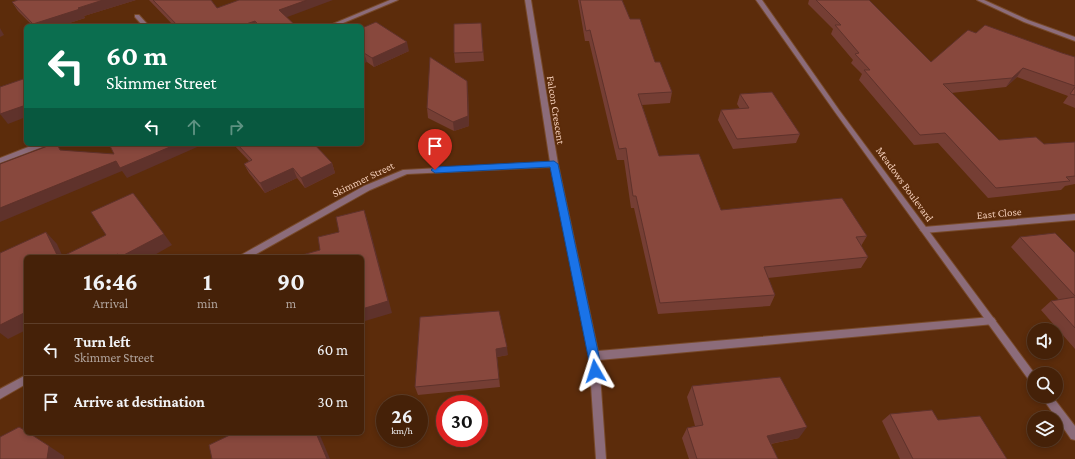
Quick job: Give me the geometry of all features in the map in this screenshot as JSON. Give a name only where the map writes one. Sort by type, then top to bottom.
[{"type":"street","points":[[337,24],[395,0]]},
{"type":"street","name":"Falcon Crescent","points":[[528,0],[554,164],[594,356],[601,459]]},
{"type":"street","name":"Meadows Boulevard","points":[[759,0],[837,111],[1027,371]]},
{"type":"street","points":[[980,0],[1026,21],[1075,39]]},
{"type":"street","points":[[137,16],[144,24]]},
{"type":"street","points":[[0,161],[38,146]]},
{"type":"street","name":"Skimmer Street","points":[[248,255],[367,188],[406,172],[554,164]]},
{"type":"street","name":"East Close","points":[[924,230],[1075,217]]},
{"type":"street","points":[[594,356],[991,322]]},
{"type":"street","points":[[0,394],[24,380]]},
{"type":"street","points":[[1051,403],[1075,435]]},
{"type":"building","points":[[18,0],[103,0],[33,24],[12,2]]},
{"type":"building","points":[[153,0],[211,0],[217,8],[239,0],[307,0],[279,10],[294,24],[258,24],[255,21],[246,24],[176,24]]},
{"type":"building","points":[[580,0],[622,0],[630,19],[640,19],[655,62],[660,62],[672,92],[638,94],[659,156],[699,154],[721,210],[842,198],[867,236],[856,237],[868,257],[764,267],[775,295],[660,303],[636,196],[633,196],[626,148],[619,149],[590,30],[586,31]]},
{"type":"building","points":[[816,0],[869,0],[931,62],[968,30],[976,33],[985,25],[1075,57],[1075,86],[1023,68],[1012,78],[943,84],[999,140],[1036,137],[1044,144],[1075,142],[1075,176],[1066,177],[1070,181],[996,188],[945,133],[920,135],[864,70],[870,70],[855,54],[859,53],[835,25],[841,25]]},
{"type":"building","points":[[376,22],[407,42],[372,58],[364,53],[364,27]]},
{"type":"building","points":[[481,23],[483,52],[454,53],[454,24]]},
{"type":"building","points":[[430,57],[467,81],[468,116],[453,122],[427,108]]},
{"type":"building","points":[[24,79],[24,106],[0,114],[0,87]]},
{"type":"building","points":[[1075,87],[1075,95],[1070,94]]},
{"type":"building","points":[[772,92],[800,134],[737,139],[721,110],[749,108],[740,94]]},
{"type":"building","points":[[48,146],[58,146],[60,150],[114,154],[110,146],[172,146],[120,168],[116,161],[0,208],[0,164]]},
{"type":"building","points":[[239,146],[316,146],[332,163],[301,178],[293,168],[260,183],[244,164],[252,160]]},
{"type":"building","points":[[133,193],[164,234],[124,255],[65,255],[106,235],[91,212]]},
{"type":"building","points":[[364,210],[388,301],[364,308],[364,255],[302,255],[320,250],[318,237],[339,232],[336,217]]},
{"type":"building","points":[[46,232],[57,255],[24,255],[24,313],[0,325],[0,253]]},
{"type":"building","points":[[1055,233],[1075,253],[1075,296],[1020,237]]},
{"type":"building","points":[[1075,297],[1075,328],[1051,301]]},
{"type":"building","points":[[499,311],[507,347],[496,349],[499,379],[415,387],[420,317]]},
{"type":"building","points":[[780,377],[807,427],[767,436],[778,459],[697,459],[687,428],[703,425],[692,386]]},
{"type":"building","points":[[932,410],[938,420],[980,416],[1007,459],[913,459],[890,414]]},
{"type":"building","points":[[19,427],[24,430],[24,435],[32,435],[49,446],[47,459],[0,459],[0,437]]},
{"type":"building","points":[[230,435],[317,435],[327,459],[212,459],[209,445]]},
{"type":"route","points":[[435,170],[554,164],[594,356],[595,371]]}]
